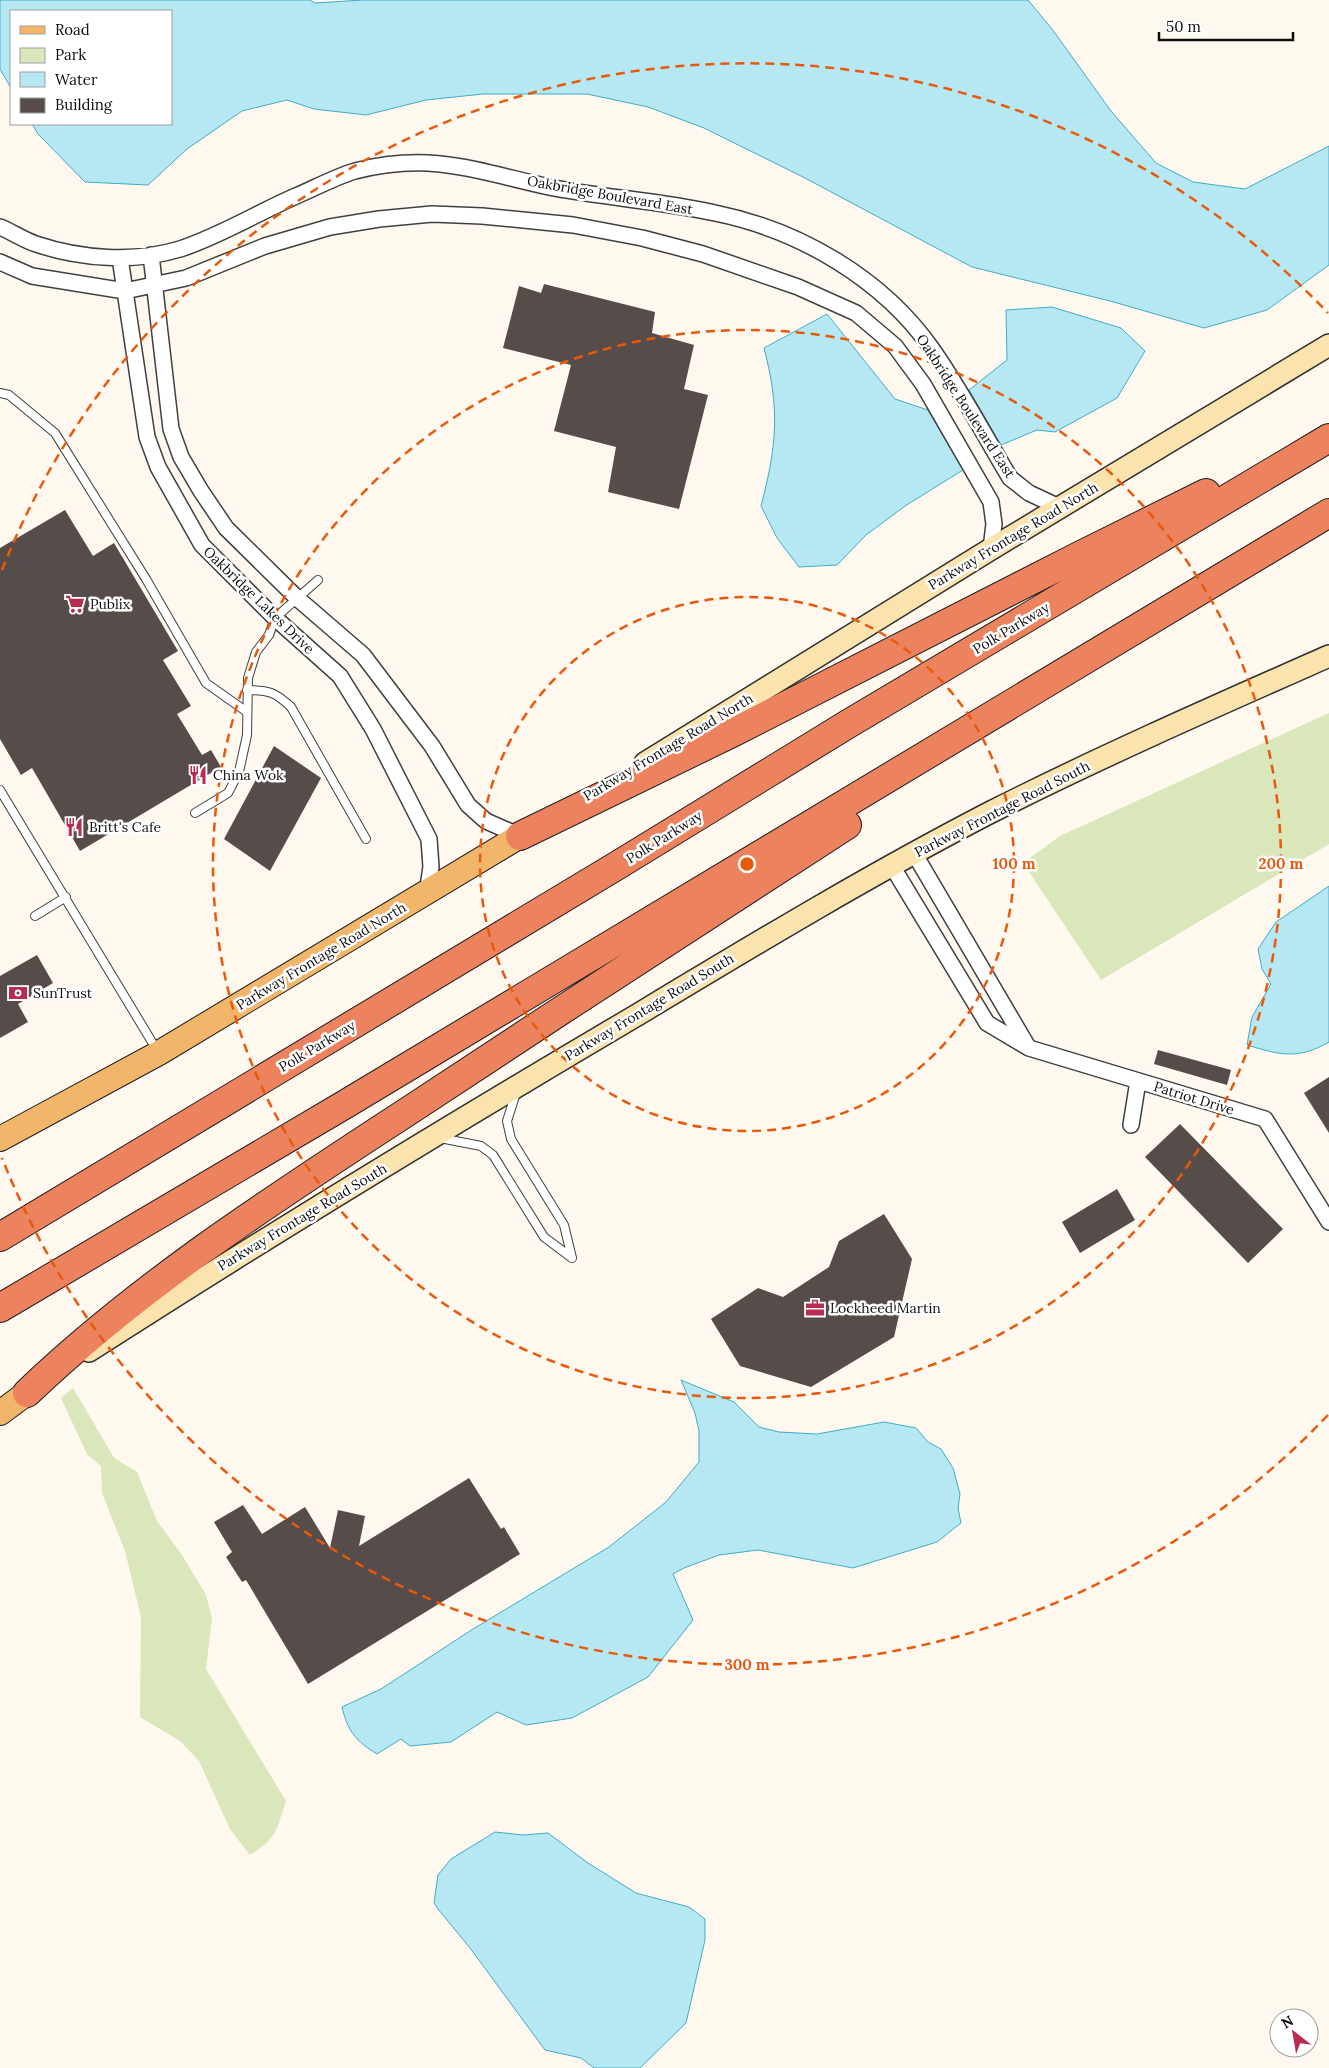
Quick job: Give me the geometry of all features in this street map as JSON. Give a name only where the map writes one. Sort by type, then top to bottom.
[{"type":"highway","points":[[520,836],[734,732],[1087,551],[1329,437]]},
{"type":"highway","name":"Polk Parkway","points":[[0,1237],[618,865],[848,724],[1329,437]]},
{"type":"highway","points":[[0,1308],[352,1100],[1329,512]]},
{"type":"highway","points":[[27,1393],[58,1364],[167,1277],[262,1206],[981,738],[1124,637]]},
{"type":"main road","name":"Parkway Frontage Road North","points":[[0,1139],[159,1053],[520,836],[654,758],[991,549],[1329,345]]},
{"type":"main road","name":"Parkway Frontage Road South","points":[[0,1413],[27,1393],[239,1255],[520,1084],[914,853],[994,811],[1186,719],[1329,656]]},
{"type":"street","name":"Oakbridge Boulevard East","points":[[0,226],[34,244],[71,253],[120,258],[177,250],[213,236],[350,172],[405,162],[433,162],[461,166],[555,188],[715,213],[779,232],[818,251],[873,288],[906,317],[930,346],[1010,478],[1029,493],[1060,507]]},
{"type":"street","name":"Oakbridge Boulevard East","points":[[0,262],[32,276],[125,291],[190,276],[265,246],[330,228],[432,214],[572,224],[642,238],[703,254],[798,288],[856,313],[895,346],[937,407],[991,502],[994,524],[991,549]]},
{"type":"street","name":"Oakbridge Lakes Drive","points":[[151,254],[171,429],[181,457],[226,528],[297,598],[363,655],[432,746],[468,806],[486,821],[520,836]]},
{"type":"street","name":"Oakbridge Lakes Drive","points":[[120,258],[147,437],[158,467],[202,545],[275,618],[340,676],[373,729],[429,839],[430,867],[426,893]]},
{"type":"street","points":[[914,853],[1029,1048]]},
{"type":"street","name":"Patriot Drive","points":[[892,866],[987,1023],[1029,1048],[1265,1119],[1323,1198],[1329,1222]]},
{"type":"street","points":[[1131,1125],[1138,1081]]},
{"type":"lane","points":[[0,393],[9,395],[55,433],[146,579],[206,684],[247,712]]},
{"type":"lane","points":[[195,813],[228,793],[239,772],[247,735],[248,678],[256,652],[269,635],[275,618],[318,580]]},
{"type":"lane","points":[[247,690],[269,690],[281,697],[291,707],[366,839]]},
{"type":"lane","points":[[0,790],[159,1053]]},
{"type":"lane","points":[[35,916],[66,897]]},
{"type":"lane","points":[[434,1137],[482,1146],[493,1154],[544,1237],[572,1258],[564,1225],[511,1139],[507,1121],[512,1102],[520,1084]]},
{"type":"green space","points":[[1329,713],[1329,844],[1101,980],[1023,863],[1060,836]]},
{"type":"green space","points":[[73,1388],[114,1458],[137,1472],[157,1521],[182,1555],[206,1595],[212,1618],[206,1669],[286,1801],[278,1826],[271,1838],[250,1855],[230,1829],[199,1761],[180,1741],[140,1717],[141,1617],[125,1551],[102,1493],[101,1466],[87,1454],[61,1398]]},
{"type":"water","points":[[0,0],[310,0],[315,3],[363,0],[1028,0],[1052,29],[1111,111],[1156,163],[1193,182],[1245,189],[1329,146],[1329,265],[1267,310],[1204,328],[1110,301],[972,267],[803,177],[704,128],[648,107],[587,94],[483,94],[426,100],[366,115],[314,109],[287,100],[242,111],[187,149],[148,185],[85,182],[38,134],[33,125],[172,125],[172,10],[10,10],[10,86],[0,69]]},
{"type":"water","points":[[1052,307],[1121,328],[1145,351],[1117,398],[1055,432],[1037,430],[1001,445],[969,390],[1007,360],[1006,310]]},
{"type":"water","points":[[827,314],[895,399],[928,410],[963,470],[905,506],[866,535],[837,565],[799,567],[777,538],[761,506],[770,464],[774,427],[773,390],[764,348]]},
{"type":"water","points":[[1329,886],[1329,1042],[1308,1051],[1289,1054],[1247,1045],[1252,1017],[1271,984],[1262,969],[1258,949],[1276,922]]},
{"type":"water","points":[[681,1380],[734,1402],[759,1427],[779,1432],[817,1434],[884,1422],[916,1428],[928,1442],[941,1449],[953,1468],[960,1494],[958,1508],[961,1523],[937,1542],[853,1568],[758,1550],[719,1555],[673,1574],[693,1620],[648,1677],[572,1718],[526,1725],[497,1712],[451,1742],[410,1746],[401,1739],[377,1754],[358,1740],[347,1723],[342,1707],[381,1689],[473,1629],[609,1547],[666,1502],[699,1462],[699,1431],[695,1413]]},
{"type":"water","points":[[495,1832],[523,1835],[548,1833],[588,1863],[636,1893],[689,1907],[705,1919],[705,1940],[686,2023],[640,2068],[594,2068],[581,2058],[545,2050],[470,1948],[434,1903],[438,1875],[451,1859]]},
{"type":"building","points":[[544,284],[655,312],[652,333],[694,345],[684,389],[708,395],[679,509],[608,492],[616,447],[554,431],[571,365],[503,348],[519,286],[541,293]]},
{"type":"building","name":"Publix","points":[[65,510],[93,556],[114,543],[178,651],[163,660],[191,706],[177,714],[202,755],[211,750],[221,767],[80,851],[32,768],[21,775],[0,739],[0,548]]},
{"type":"building","points":[[274,746],[321,778],[270,871],[224,839]]},
{"type":"building","name":"SunTrust","points":[[37,955],[53,983],[18,1004],[28,1022],[0,1038],[0,976]]},
{"type":"building","points":[[1158,1050],[1231,1070],[1227,1085],[1154,1064]]},
{"type":"building","points":[[1329,1077],[1329,1133],[1304,1093]]},
{"type":"building","points":[[1180,1124],[1283,1229],[1248,1263],[1145,1157]]},
{"type":"building","points":[[1117,1189],[1135,1220],[1080,1253],[1062,1222]]},
{"type":"building","name":"Lockheed Martin","points":[[884,1214],[912,1259],[894,1337],[811,1387],[740,1366],[711,1319],[758,1288],[783,1297],[829,1267],[839,1241]]},
{"type":"building","points":[[469,1478],[501,1529],[504,1527],[520,1554],[308,1684],[246,1580],[242,1582],[226,1557],[232,1552],[214,1522],[243,1505],[262,1534],[305,1507],[330,1548],[338,1510],[365,1516],[359,1546]]},
{"type":"place","name":"Publix","points":[[75,604]]},
{"type":"place","name":"China Wok","points":[[198,775]]},
{"type":"place","name":"Britt's Cafe","points":[[74,827]]},
{"type":"place","name":"SunTrust","points":[[18,993]]},
{"type":"place","name":"Lockheed Martin","points":[[815,1308]]}]
